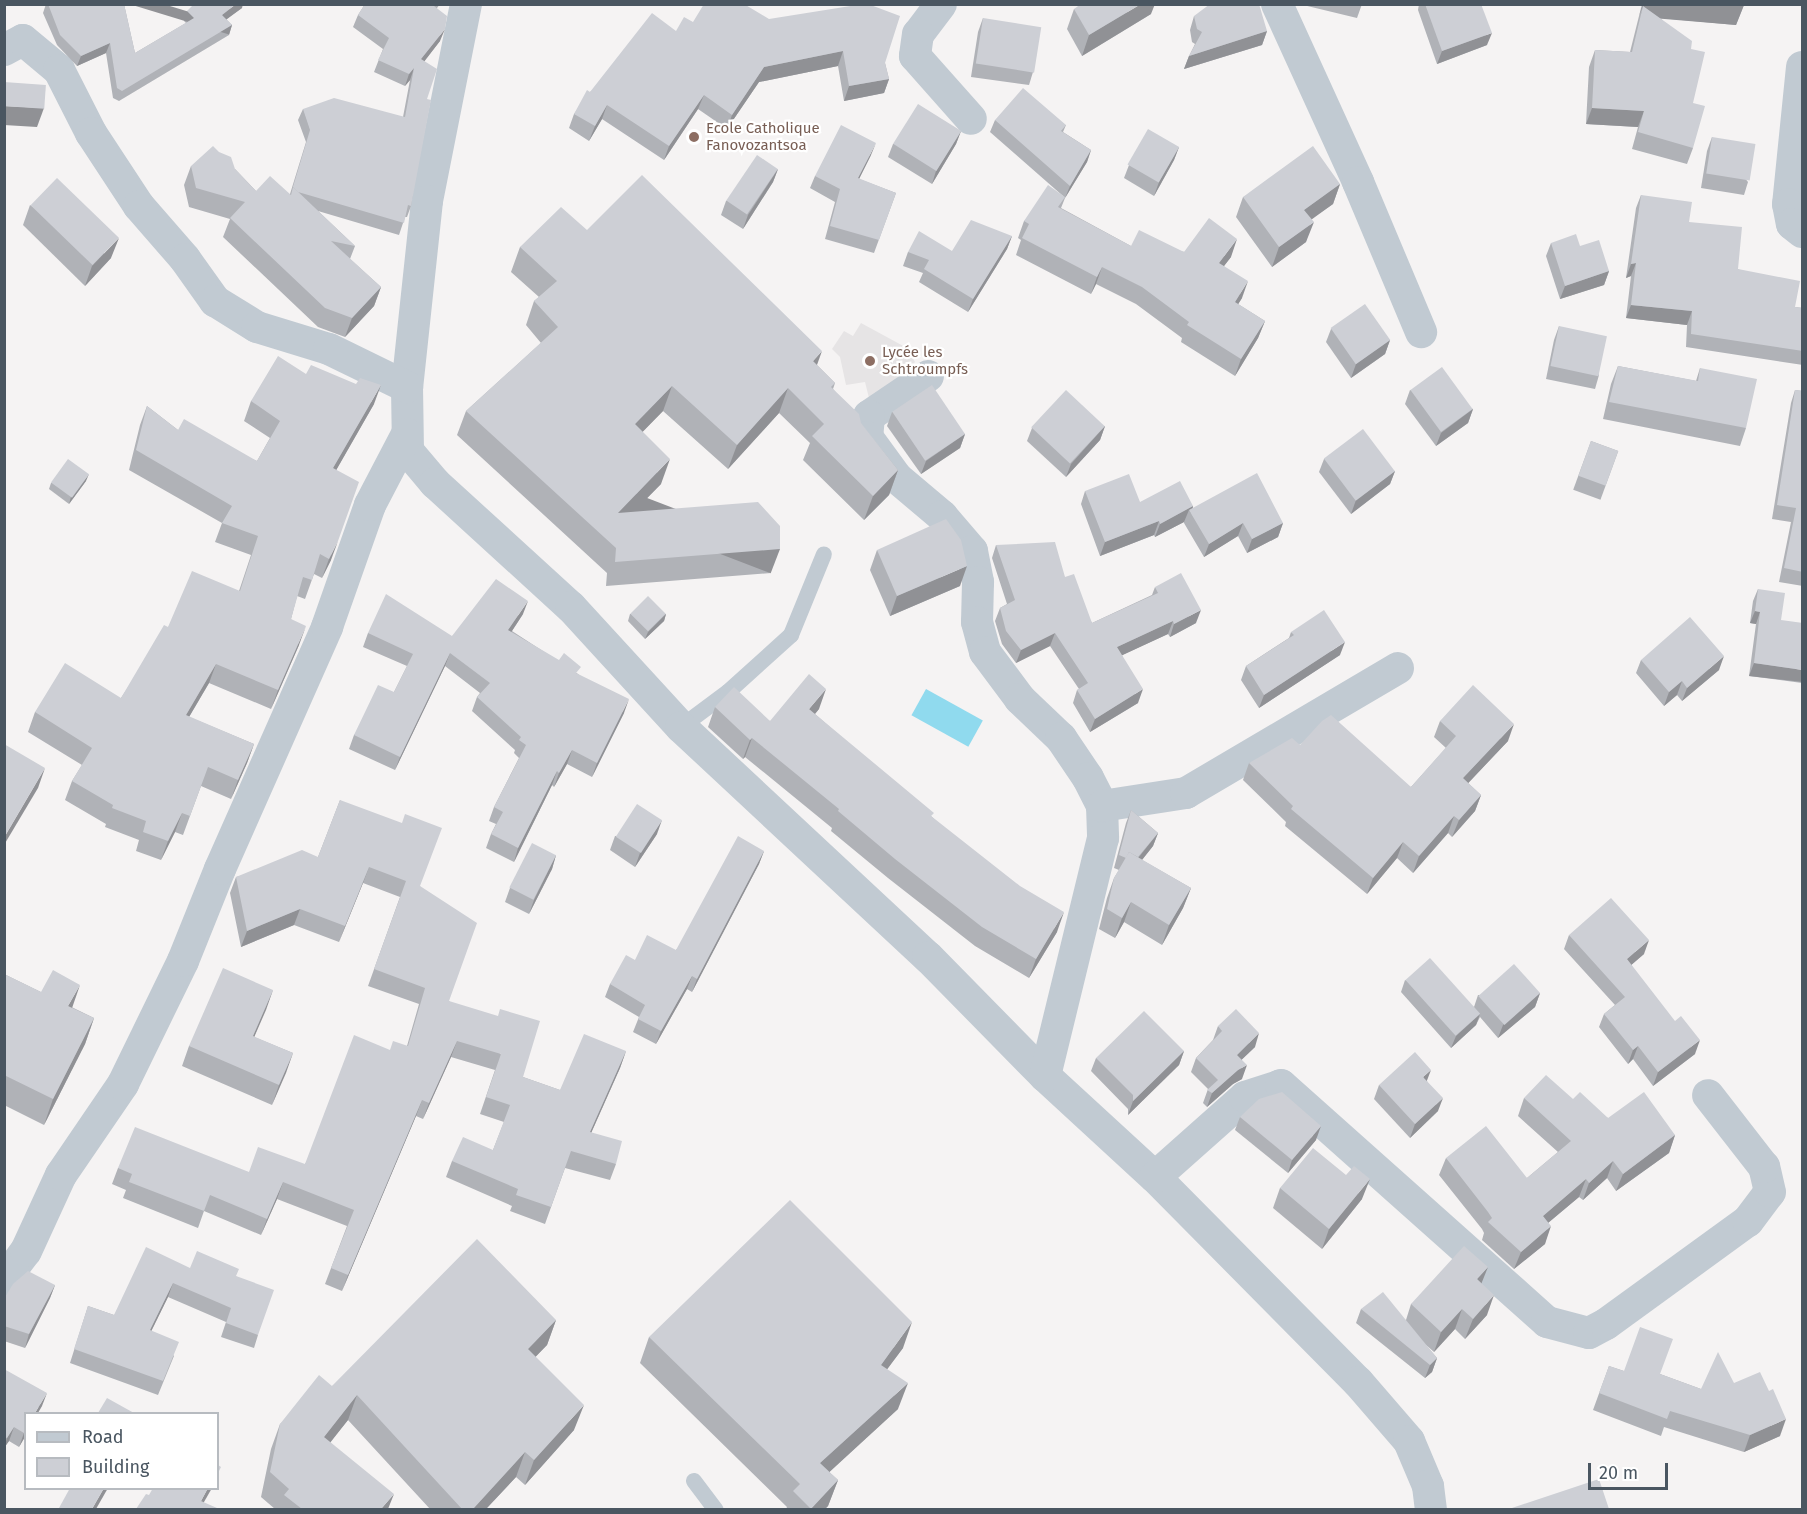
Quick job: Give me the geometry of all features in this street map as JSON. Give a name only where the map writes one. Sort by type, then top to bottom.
[{"type":"street","points":[[466,4],[428,201],[407,387],[408,451],[435,483],[571,607],[681,727],[928,957],[1045,1076],[1155,1177],[1390,1417],[1409,1442],[1417,1459],[1428,1486],[1431,1509]]},
{"type":"street","points":[[941,4],[918,34],[915,56],[971,118]]},
{"type":"street","points":[[1277,4],[1358,182],[1422,333]]},
{"type":"street","points":[[4,50],[23,40],[59,70],[91,133],[139,207],[185,259],[215,301],[257,327],[328,349],[407,387]]},
{"type":"street","points":[[1803,67],[1788,204],[1792,224],[1803,232]]},
{"type":"street","points":[[928,376],[868,416],[867,437],[897,478],[942,516],[972,552],[978,582],[977,622],[985,652],[1020,699],[1061,738],[1088,778],[1102,806],[1103,838],[1045,1076]]},
{"type":"street","points":[[4,1280],[26,1251],[62,1175],[123,1084],[183,960],[220,868],[327,627],[370,505],[407,434]]},
{"type":"street","points":[[1102,806],[1186,793],[1398,668]]},
{"type":"street","points":[[1155,1177],[1245,1097],[1281,1085],[1547,1322],[1589,1333],[1606,1324],[1748,1221],[1770,1192],[1764,1167],[1708,1095]]},
{"type":"lane","points":[[681,727],[728,692],[791,635],[824,554]]},
{"type":"lane","points":[[694,1481],[716,1509]]},
{"type":"shaded area","points":[[861,323],[907,348],[915,362],[895,385],[869,398],[865,382],[846,385],[840,357],[832,349],[844,331],[853,336]]},
{"type":"water","points":[[926,689],[983,721],[968,747],[911,715]]},
{"type":"building","points":[[48,4],[124,4],[135,53],[194,18],[187,11],[194,4],[236,4],[222,15],[232,25],[122,91],[117,88],[110,43],[81,56],[60,35]]},
{"type":"building","points":[[365,4],[435,4],[434,6],[447,16],[445,29],[421,59],[437,69],[427,99],[431,100],[411,206],[408,205],[404,223],[298,192],[293,187],[292,190],[310,130],[303,109],[334,98],[405,117],[414,68],[409,74],[378,60],[389,38],[358,15]]},
{"type":"building","points":[[704,4],[744,4],[769,19],[863,4],[900,16],[885,63],[889,79],[849,86],[843,51],[764,67],[732,115],[704,95],[669,146],[607,105],[595,126],[574,114],[587,90],[590,92],[652,13],[676,31],[684,17],[693,22]]},
{"type":"building","points":[[1081,4],[1141,4],[1089,35],[1074,9]]},
{"type":"building","points":[[1210,4],[1259,4],[1267,31],[1189,56],[1202,32],[1197,29],[1194,16]]},
{"type":"building","points":[[1425,4],[1481,4],[1492,33],[1442,51]]},
{"type":"building","points":[[1643,6],[1692,41],[1691,49],[1705,52],[1693,103],[1705,106],[1693,148],[1638,132],[1644,111],[1592,108],[1595,50],[1632,52]]},
{"type":"building","points":[[983,18],[1041,27],[1034,73],[976,63]]},
{"type":"building","points":[[4,82],[46,85],[44,109],[4,106]]},
{"type":"building","points":[[1023,88],[1066,125],[1061,131],[1091,150],[1070,186],[995,120]]},
{"type":"building","points":[[918,104],[961,131],[936,171],[893,144]]},
{"type":"building","points":[[841,125],[876,143],[858,178],[896,193],[879,240],[830,226],[840,189],[815,176]]},
{"type":"building","points":[[1148,129],[1179,147],[1159,183],[1128,165]]},
{"type":"building","points":[[1712,137],[1755,144],[1750,180],[1706,174]]},
{"type":"building","points":[[213,146],[219,152],[231,157],[235,169],[256,191],[270,176],[291,195],[293,187],[355,246],[331,241],[381,287],[352,318],[325,308],[230,218],[245,202],[196,188],[191,166]]},
{"type":"building","points":[[1313,146],[1340,184],[1304,210],[1314,222],[1279,247],[1243,197]]},
{"type":"building","points":[[757,155],[778,169],[747,215],[726,201]]},
{"type":"building","points":[[642,175],[822,351],[813,361],[835,383],[831,387],[859,414],[861,423],[898,470],[873,496],[812,436],[824,424],[788,388],[737,445],[672,386],[635,424],[670,459],[618,513],[758,502],[780,526],[780,549],[615,562],[616,548],[466,411],[558,327],[534,301],[557,281],[520,247],[561,207],[587,230]]},
{"type":"building","points":[[57,178],[119,238],[92,265],[31,205]]},
{"type":"building","points":[[1048,185],[1065,197],[1058,207],[1131,246],[1139,230],[1184,252],[1209,218],[1237,239],[1219,263],[1248,281],[1235,302],[1265,321],[1241,359],[1187,325],[1189,322],[1142,287],[1102,267],[1097,277],[1022,238],[1029,224],[1024,221]]},
{"type":"building","points":[[1641,195],[1692,202],[1689,222],[1742,227],[1738,269],[1800,281],[1795,307],[1803,308],[1803,351],[1691,334],[1692,311],[1631,305],[1636,263],[1631,264]]},
{"type":"building","points":[[971,220],[1012,236],[973,299],[924,269],[929,260],[908,252],[919,231],[952,251]]},
{"type":"building","points":[[1576,234],[1580,246],[1599,240],[1609,271],[1565,286],[1551,243]]},
{"type":"building","points":[[1365,304],[1390,340],[1356,364],[1331,328]]},
{"type":"building","points":[[1559,326],[1607,336],[1598,376],[1550,366]]},
{"type":"building","points":[[278,356],[306,374],[311,365],[356,384],[360,378],[381,385],[333,468],[359,482],[338,541],[329,559],[320,554],[312,580],[303,577],[291,619],[306,626],[278,690],[216,664],[186,715],[254,744],[238,780],[208,767],[190,816],[182,813],[168,841],[143,832],[146,821],[112,808],[113,805],[72,781],[92,748],[35,712],[65,663],[121,698],[164,625],[168,627],[192,571],[240,591],[258,536],[222,523],[232,506],[136,450],[147,406],[178,430],[184,419],[257,461],[280,421],[251,401]]},
{"type":"building","points":[[1618,366],[1698,381],[1700,368],[1757,379],[1746,428],[1609,402]]},
{"type":"building","points":[[1442,367],[1473,409],[1441,432],[1410,390]]},
{"type":"building","points":[[932,385],[965,434],[925,461],[892,412]]},
{"type":"building","points":[[1066,390],[1105,426],[1070,463],[1031,427]]},
{"type":"building","points":[[1795,390],[1803,391],[1803,572],[1784,568],[1796,508],[1777,505]]},
{"type":"building","points":[[1363,429],[1395,471],[1356,501],[1324,458]]},
{"type":"building","points":[[1591,441],[1618,451],[1606,486],[1578,476]]},
{"type":"building","points":[[68,459],[89,474],[72,498],[51,482]]},
{"type":"building","points":[[1257,473],[1283,523],[1252,539],[1243,523],[1209,544],[1189,510]]},
{"type":"building","points":[[1129,474],[1140,502],[1180,481],[1193,506],[1160,524],[1159,521],[1105,542],[1085,491]]},
{"type":"building","points":[[946,519],[961,540],[967,566],[897,596],[877,550]]},
{"type":"building","points":[[1055,542],[1065,577],[1074,574],[1092,623],[1158,593],[1155,587],[1181,573],[1201,610],[1174,624],[1173,621],[1117,647],[1143,689],[1095,719],[1077,690],[1088,683],[1055,633],[1021,650],[1006,631],[1000,608],[1015,600],[996,545]]},
{"type":"building","points":[[496,579],[528,601],[508,630],[559,660],[564,653],[581,667],[576,673],[629,699],[597,763],[572,750],[559,773],[557,771],[518,848],[491,834],[503,812],[494,807],[526,745],[519,740],[521,737],[477,697],[490,683],[450,653],[400,757],[354,735],[378,685],[394,692],[413,654],[368,633],[386,594],[452,636]]},
{"type":"building","points":[[1758,589],[1785,593],[1781,620],[1803,623],[1803,670],[1754,663],[1760,612],[1755,611]]},
{"type":"building","points":[[648,596],[666,614],[648,631],[630,614]]},
{"type":"building","points":[[1324,610],[1345,642],[1264,695],[1246,666],[1294,635],[1291,632]]},
{"type":"building","points":[[1690,617],[1724,656],[1687,688],[1682,681],[1669,692],[1641,660]]},
{"type":"building","points":[[809,674],[826,689],[809,709],[934,813],[931,816],[1020,886],[1064,912],[1036,959],[982,927],[895,859],[838,811],[839,809],[752,738],[750,740],[715,707],[734,687],[770,721]]},
{"type":"building","points":[[1473,685],[1514,724],[1463,778],[1481,795],[1459,820],[1454,816],[1419,856],[1403,842],[1373,878],[1291,809],[1293,806],[1249,763],[1292,738],[1300,745],[1322,721],[1331,715],[1411,787],[1456,736],[1440,721]]},
{"type":"building","points":[[4,744],[45,768],[5,836],[4,836]]},
{"type":"building","points":[[340,800],[402,823],[405,814],[442,828],[420,886],[477,923],[449,1001],[498,1016],[500,1009],[540,1021],[523,1077],[560,1090],[584,1034],[626,1051],[590,1132],[622,1141],[616,1164],[571,1151],[551,1207],[516,1195],[518,1189],[452,1161],[463,1137],[493,1150],[510,1105],[486,1097],[501,1054],[457,1041],[429,1103],[422,1100],[348,1275],[331,1268],[354,1210],[283,1182],[267,1219],[210,1195],[204,1211],[129,1182],[132,1174],[118,1168],[135,1127],[249,1172],[258,1147],[305,1164],[354,1035],[390,1050],[393,1041],[408,1046],[425,988],[374,969],[406,881],[369,867],[345,926],[300,909],[247,931],[236,877],[302,850],[318,857]]},
{"type":"building","points":[[637,804],[662,820],[641,853],[616,837]]},
{"type":"building","points":[[1131,810],[1158,833],[1138,857],[1129,852],[1126,858],[1119,855]]},
{"type":"building","points":[[738,836],[764,851],[697,979],[692,976],[661,1031],[638,1019],[645,1005],[610,984],[626,955],[635,960],[647,935],[676,950]]},
{"type":"building","points":[[532,843],[556,855],[533,900],[509,888]]},
{"type":"building","points":[[1129,852],[1191,888],[1169,925],[1131,902],[1122,918],[1107,909],[1114,878]]},
{"type":"building","points":[[1611,898],[1649,940],[1627,959],[1675,1021],[1681,1016],[1700,1040],[1658,1072],[1638,1046],[1633,1050],[1604,1014],[1625,997],[1569,935]]},
{"type":"building","points":[[1430,958],[1480,1014],[1456,1036],[1405,980]]},
{"type":"building","points":[[1514,964],[1540,993],[1504,1025],[1478,996]]},
{"type":"building","points":[[223,968],[273,990],[253,1036],[293,1053],[279,1085],[189,1046]]},
{"type":"building","points":[[53,970],[80,985],[68,1006],[94,1018],[53,1099],[4,1075],[4,974],[41,992]]},
{"type":"building","points":[[1236,1009],[1259,1033],[1237,1055],[1247,1065],[1212,1093],[1207,1090],[1218,1080],[1196,1058],[1222,1031],[1218,1026]]},
{"type":"building","points":[[1144,1011],[1184,1051],[1133,1101],[1133,1095],[1096,1058]]},
{"type":"building","points":[[1415,1052],[1431,1070],[1423,1077],[1443,1098],[1415,1124],[1379,1085]]},
{"type":"building","points":[[1546,1075],[1573,1099],[1580,1092],[1608,1118],[1644,1092],[1675,1135],[1623,1174],[1613,1161],[1589,1183],[1586,1179],[1543,1216],[1551,1226],[1521,1252],[1488,1222],[1492,1218],[1446,1158],[1486,1126],[1527,1178],[1571,1141],[1524,1098]]},
{"type":"building","points":[[1282,1092],[1321,1126],[1292,1160],[1240,1117],[1259,1099]]},
{"type":"building","points":[[1313,1148],[1346,1175],[1354,1166],[1370,1179],[1329,1229],[1280,1188]]},
{"type":"building","points":[[790,1200],[912,1322],[881,1365],[908,1383],[820,1463],[838,1480],[811,1509],[793,1491],[800,1484],[649,1337]]},
{"type":"building","points":[[477,1239],[556,1320],[528,1349],[584,1405],[534,1460],[525,1452],[473,1509],[462,1509],[357,1395],[324,1437],[394,1494],[381,1509],[302,1509],[284,1495],[289,1489],[270,1472],[280,1424],[319,1375],[332,1386]]},
{"type":"building","points":[[1464,1246],[1488,1267],[1477,1279],[1494,1295],[1473,1319],[1462,1309],[1441,1332],[1411,1304]]},
{"type":"building","points":[[146,1247],[190,1268],[197,1251],[239,1269],[236,1276],[274,1290],[258,1335],[226,1323],[231,1308],[173,1283],[150,1330],[179,1342],[163,1381],[74,1349],[88,1306],[114,1315]]},
{"type":"building","points":[[28,1271],[55,1285],[29,1334],[4,1326],[4,1299],[13,1284]]},
{"type":"building","points":[[1383,1292],[1437,1358],[1430,1365],[1361,1309]]},
{"type":"building","points":[[1640,1327],[1673,1339],[1660,1374],[1701,1389],[1718,1352],[1734,1383],[1760,1372],[1769,1391],[1773,1389],[1786,1419],[1750,1435],[1670,1411],[1667,1419],[1599,1393],[1609,1366],[1624,1371]]},
{"type":"building","points":[[4,1369],[47,1393],[36,1412],[24,1412],[24,1433],[14,1427],[7,1438],[4,1437]]},
{"type":"building","points":[[107,1398],[132,1412],[99,1412]]},
{"type":"building","points":[[1599,1479],[1609,1509],[1509,1509]]},
{"type":"building","points":[[69,1490],[103,1490],[92,1509],[59,1508]]},
{"type":"building","points":[[152,1490],[207,1490],[201,1501],[217,1509],[136,1509],[146,1494],[149,1495]]},
{"type":"place","name":"Ecole Catholique Fanovozantsoa","points":[[694,137]]},
{"type":"place","name":"Lycée les Schtroumpfs","points":[[870,361]]}]
